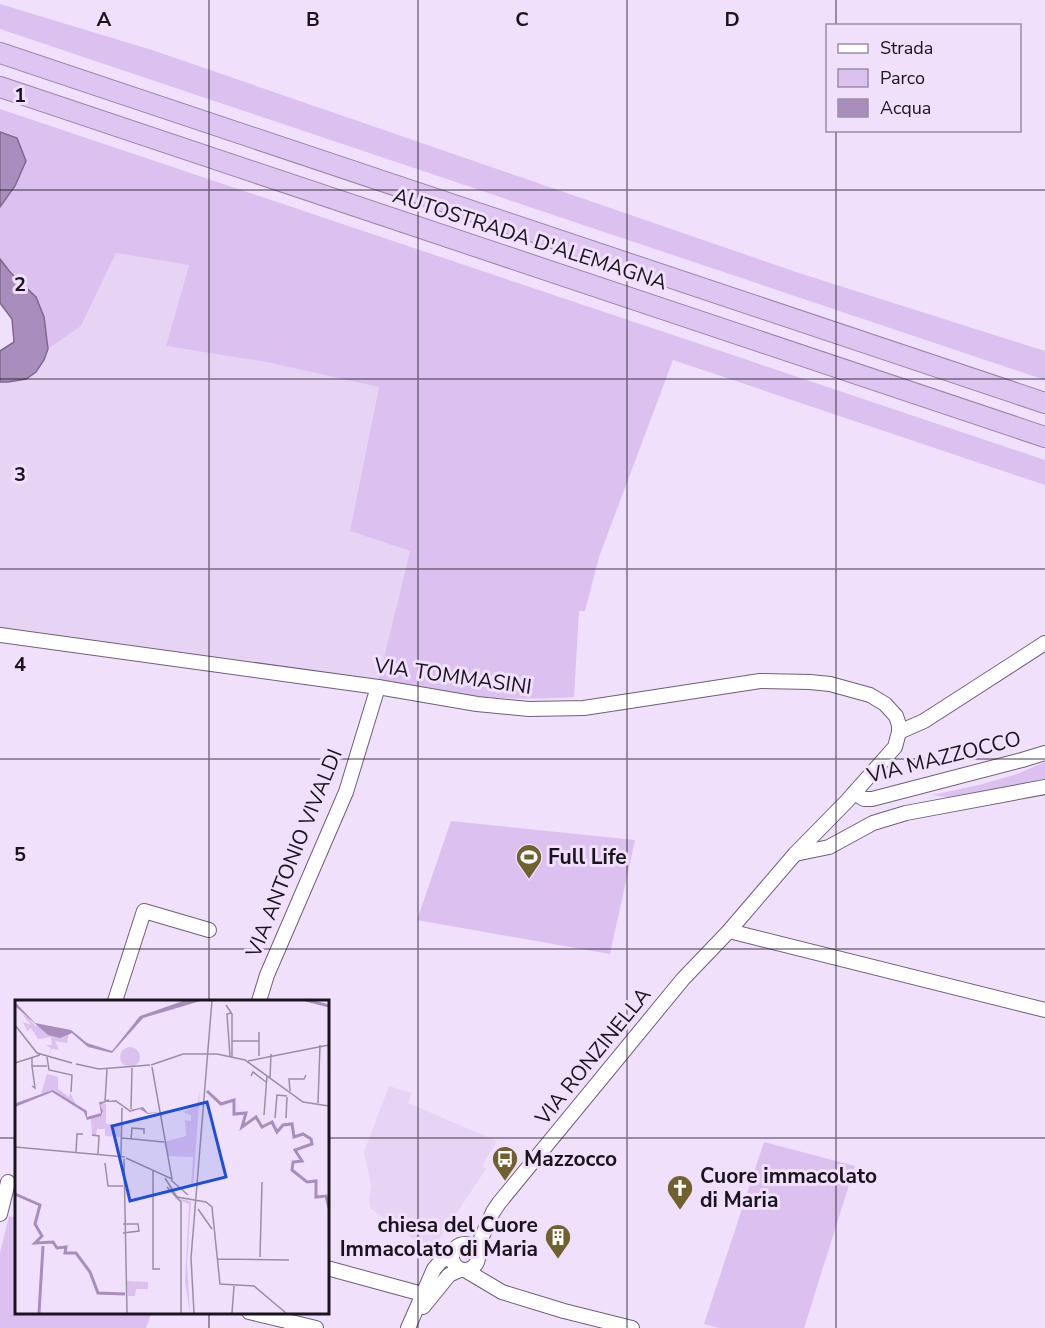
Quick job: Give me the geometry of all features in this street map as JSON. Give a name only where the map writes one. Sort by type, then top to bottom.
[{"type":"highway","name":"AUTOSTRADA D'ALEMAGNA","points":[[0,53],[1045,403]]},
{"type":"highway","name":"AUTOSTRADA D'ALEMAGNA","points":[[0,87],[1045,437]]},
{"type":"street","name":"VIA TOMMASINI","points":[[0,635],[378,687],[477,704],[529,709],[584,708],[760,681],[830,684],[870,695],[885,704],[896,716],[899,732]]},
{"type":"street","points":[[899,732],[924,721],[1045,643]]},
{"type":"street","name":"VIA ANTONIO VIVALDI","points":[[259,1000],[267,975],[346,792],[378,687]]},
{"type":"street","name":"VIA RONZINELLA","points":[[442,1284],[438,1281],[439,1275],[456,1246],[464,1244],[493,1212],[683,979],[895,747],[899,732]]},
{"type":"street","name":"VIA MAZZOCCO","points":[[854,793],[864,799],[872,799],[1045,753]]},
{"type":"street","points":[[795,854],[829,847],[873,823],[906,813],[1045,787]]},
{"type":"street","points":[[115,1000],[144,910],[209,930]]},
{"type":"street","points":[[729,931],[1045,1010]]},
{"type":"street","points":[[0,1214],[8,1182]]},
{"type":"street","name":"VIA RONZINELLA","points":[[410,1324],[449,1275],[473,1268],[493,1212]]},
{"type":"street","points":[[464,1244],[471,1245],[496,1290]]},
{"type":"street","points":[[452,1254],[452,1262],[457,1268],[496,1290],[564,1311],[632,1328]]},
{"type":"street","name":"VIA RONZINELLA","points":[[410,1324],[434,1269],[452,1254]]},
{"type":"street","points":[[328,1268],[416,1292],[423,1296]]},
{"type":"street","points":[[257,1313],[316,1328]]},
{"type":"shaded area","points":[[116,253],[189,264],[166,346],[266,362],[379,386],[350,531],[410,550],[377,686],[73,637],[0,628],[0,382],[8,382],[36,372],[48,349],[81,326]]},
{"type":"shaded area","points":[[389,1086],[412,1093],[408,1103],[497,1141],[482,1165],[486,1169],[431,1251],[371,1209],[369,1200],[371,1185],[364,1152]]},
{"type":"green space","points":[[0,4],[155,51],[799,273],[1045,351],[1045,380],[0,29]]},
{"type":"green space","points":[[0,109],[1045,460],[1045,485],[673,360],[599,557],[585,611],[579,611],[574,697],[500,698],[377,686],[410,551],[350,531],[379,387],[266,362],[166,346],[189,265],[116,253],[81,326],[48,349],[44,317],[36,297],[0,259],[0,207],[15,186],[17,138],[0,132]]},
{"type":"green space","points":[[1045,762],[1045,786],[984,802],[932,795],[1014,775]]},
{"type":"green space","name":"Full Life","points":[[451,821],[635,840],[610,954],[417,920]]},
{"type":"green space","points":[[764,1142],[855,1166],[804,1328],[719,1328],[704,1324]]},
{"type":"green space","points":[[9,1216],[15,1218],[15,1313],[152,1313],[146,1328],[0,1328],[0,1253]]},
{"type":"water","points":[[0,132],[17,138],[26,161],[15,186],[0,207]]},
{"type":"water","points":[[0,259],[36,297],[44,317],[48,349],[36,372],[26,379],[8,382],[0,382],[0,351],[14,342],[12,319],[0,303]]},
{"type":"place","name":"Full Life","points":[[529,880]]},
{"type":"place","name":"Mazzocco","points":[[505,1182]]},
{"type":"place","name":"Cuore immacolato di Maria","points":[[680,1211]]},
{"type":"place","name":"chiesa del Cuore Immacolato di Maria","points":[[558,1260]]}]
